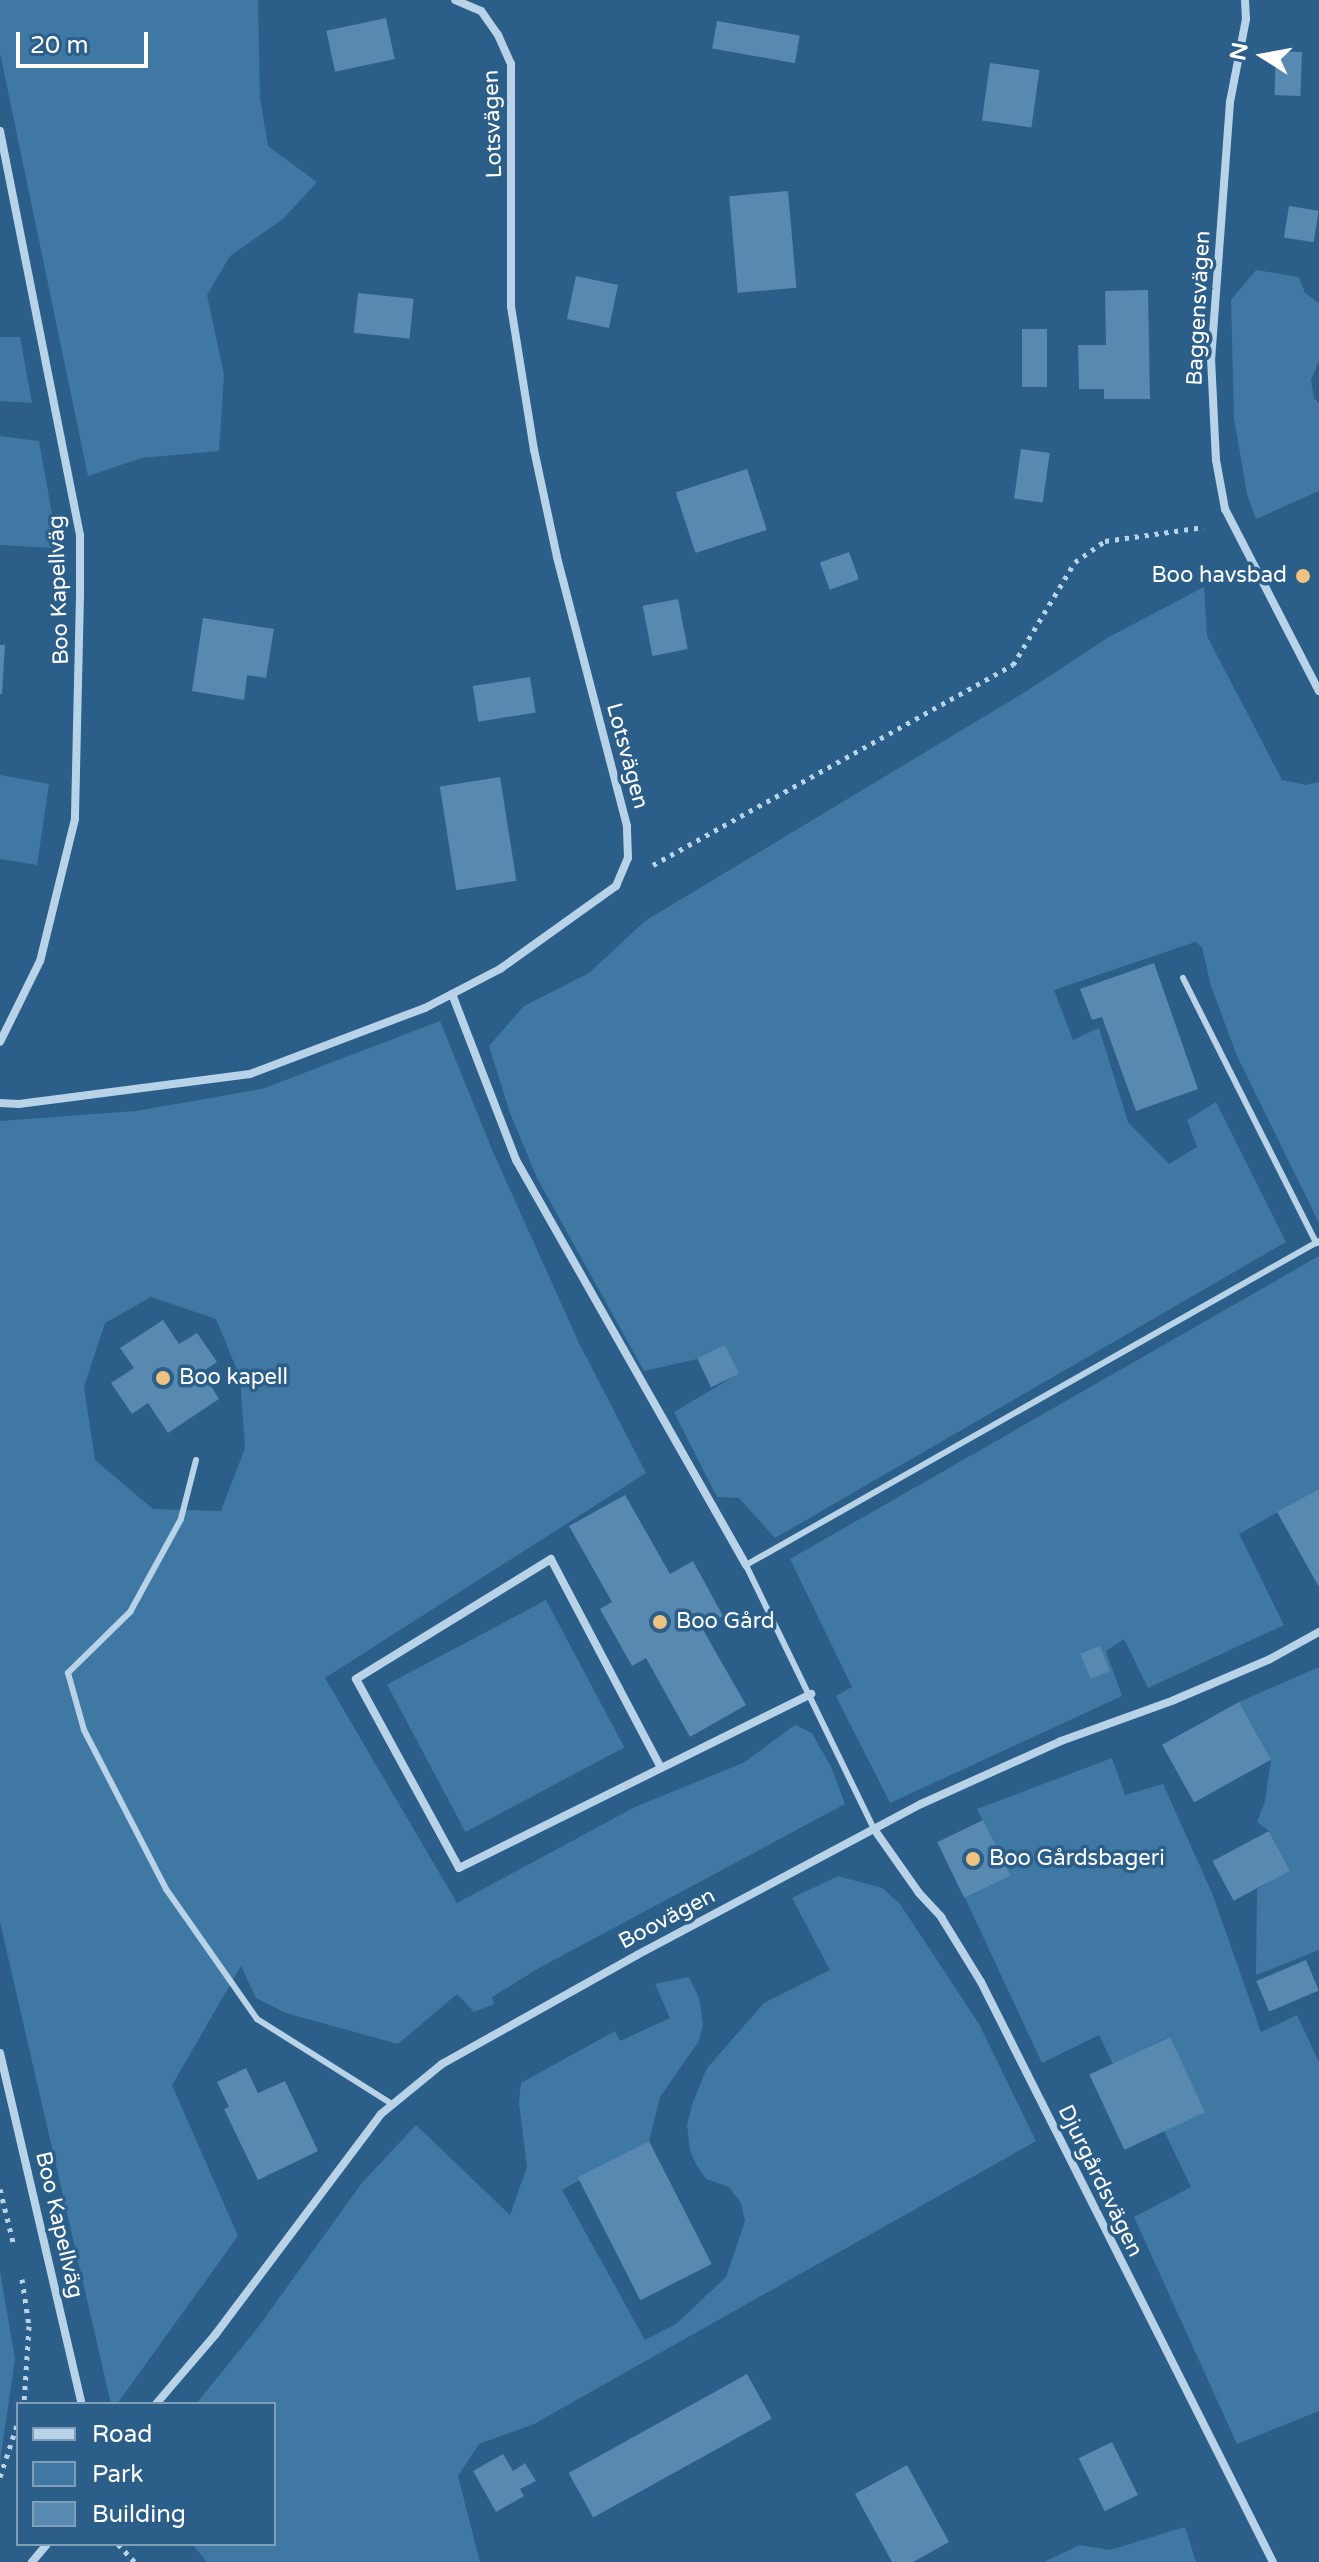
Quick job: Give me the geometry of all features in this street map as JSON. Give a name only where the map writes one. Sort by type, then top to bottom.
[{"type":"street","name":"Lotsvägen","points":[[455,0],[481,11],[498,35],[511,64],[511,307],[534,450],[557,557],[627,826],[628,858],[616,886]]},
{"type":"street","name":"Baggensvägen","points":[[1245,0],[1246,19],[1230,102],[1211,358],[1216,460],[1225,509],[1319,691]]},
{"type":"street","name":"Boo Kapellväg","points":[[0,131],[80,535],[80,595],[75,819],[40,961],[0,1042]]},
{"type":"street","points":[[0,1103],[19,1104],[250,1074],[425,1008],[500,969],[616,886]]},
{"type":"street","points":[[452,994],[516,1160],[746,1565]]},
{"type":"street","points":[[660,1766],[551,1559],[356,1679],[459,1868],[811,1694]]},
{"type":"street","name":"Boovägen","points":[[158,2402],[215,2335],[330,2179],[392,2104],[466,2050],[874,1829],[1061,1741],[1174,1700],[1270,1659],[1319,1632]]},
{"type":"street","name":"Djurgårdsvägen","points":[[874,1829],[919,1893],[941,1917],[981,1982],[1273,2562]]},
{"type":"street","name":"Boo Kapellväg","points":[[0,2053],[82,2402]]},
{"type":"street","points":[[32,2562],[45,2546]]},
{"type":"lane","points":[[874,1829],[746,1565],[1318,1242],[1183,978]]},
{"type":"lane","points":[[196,1460],[181,1519],[130,1612],[68,1673],[84,1730],[166,1889],[257,2019],[392,2104]]},
{"type":"path","points":[[616,886],[1013,665],[1075,562],[1105,541],[1233,524]]},
{"type":"path","points":[[0,2189],[15,2249]]},
{"type":"path","points":[[18,2265],[29,2326],[24,2402]]},
{"type":"path","points":[[0,2477],[16,2428]]},
{"type":"path","points":[[120,2546],[135,2562]]},
{"type":"green space","points":[[0,0],[258,0],[260,98],[268,146],[317,182],[283,219],[230,256],[207,295],[224,375],[219,451],[141,458],[88,476],[0,53]]},
{"type":"green space","points":[[1256,270],[1299,277],[1305,293],[1319,303],[1319,361],[1311,380],[1314,398],[1319,403],[1319,491],[1256,519],[1247,494],[1234,418],[1231,300]]},
{"type":"green space","points":[[0,337],[20,337],[32,403],[0,401]]},
{"type":"green space","points":[[0,436],[39,441],[52,514],[53,548],[0,545]]},
{"type":"green space","points":[[1204,587],[1207,636],[1282,780],[1306,785],[1319,782],[1319,1223],[1237,1056],[1211,986],[1202,947],[1195,942],[1054,990],[1073,1040],[1099,1028],[1128,1122],[1169,1164],[1197,1147],[1187,1120],[1216,1102],[1286,1242],[775,1538],[739,1498],[717,1497],[674,1412],[738,1374],[697,1359],[644,1371],[537,1178],[510,1113],[489,1046],[524,1006],[589,973],[645,921],[1025,692],[1109,637]]},
{"type":"green space","points":[[0,775],[49,784],[37,865],[0,859]]},
{"type":"green space","points":[[440,1021],[493,1152],[579,1343],[646,1473],[325,1678],[457,1903],[635,1807],[743,1763],[795,1725],[812,1733],[831,1767],[845,1804],[539,1968],[492,1997],[494,2004],[474,2012],[457,1994],[398,2044],[286,2013],[256,1998],[241,1966],[172,2085],[238,2236],[118,2402],[111,2402],[0,1922],[0,1121],[136,1111],[262,1089]],"holes":[[[151,1297],[216,1319],[240,1377],[245,1448],[221,1511],[153,1509],[95,1460],[84,1387],[105,1323]]]},
{"type":"green space","points":[[1319,1256],[1319,1489],[1239,1534],[1284,1625],[1148,1688],[1124,1639],[1106,1651],[1122,1696],[890,1803],[836,1696],[852,1687],[790,1559]]},
{"type":"green space","points":[[546,1600],[624,1747],[465,1832],[387,1685]]},
{"type":"green space","points":[[1319,1667],[1319,1950],[1256,1975],[1257,1889],[1290,1870],[1269,1831],[1257,1822],[1265,1801],[1271,1760],[1239,1702]]},
{"type":"green space","points":[[1112,1758],[1125,1795],[1163,1784],[1212,1893],[1261,2032],[1297,2015],[1319,2062],[1319,2411],[1237,2444],[1134,2217],[1191,2187],[1164,2131],[1205,2112],[1169,2037],[1113,2064],[1099,2035],[1042,2063],[965,1898],[1009,1876],[977,1809]]},
{"type":"green space","points":[[838,1876],[882,1888],[900,1904],[979,2024],[1036,2141],[534,2424],[479,2444],[458,2476],[480,2562],[207,2562],[194,2546],[276,2546],[276,2402],[198,2402],[259,2326],[361,2184],[416,2125],[510,2215],[527,2167],[519,2104],[521,2083],[615,2031],[620,2041],[670,2018],[655,1984],[689,1977],[699,1998],[703,2024],[699,2041],[660,2097],[649,2141],[562,2190],[645,2340],[676,2324],[726,2277],[745,2221],[741,2203],[729,2187],[706,2179],[697,2166],[690,2151],[687,2125],[707,2068],[764,2003],[830,1970],[792,1898]]},
{"type":"green space","points":[[0,2271],[15,2359],[0,2462]]},
{"type":"green space","points":[[1185,2527],[1196,2562],[1044,2562],[1080,2545],[1110,2550]]},
{"type":"building","points":[[386,18],[395,59],[335,72],[326,31]]},
{"type":"building","points":[[717,21],[800,36],[795,63],[712,49]]},
{"type":"building","points":[[1276,51],[1302,52],[1300,96],[1274,95]]},
{"type":"building","points":[[990,63],[1040,70],[1031,127],[982,120]]},
{"type":"building","points":[[788,191],[796,288],[738,293],[729,196]]},
{"type":"building","points":[[1289,206],[1319,211],[1314,242],[1284,238]]},
{"type":"building","points":[[576,276],[618,285],[609,328],[567,319]]},
{"type":"building","points":[[1148,290],[1150,399],[1104,399],[1104,389],[1079,389],[1078,345],[1106,345],[1105,291]]},
{"type":"building","points":[[358,293],[414,299],[410,339],[354,333]]},
{"type":"building","points":[[1022,329],[1047,329],[1047,387],[1022,387]]},
{"type":"building","points":[[1021,449],[1050,453],[1043,503],[1014,499]]},
{"type":"building","points":[[747,469],[767,530],[695,553],[676,492]]},
{"type":"building","points":[[849,552],[859,579],[830,590],[820,563]]},
{"type":"building","points":[[678,599],[688,649],[652,656],[643,606]]},
{"type":"building","points":[[203,618],[274,629],[266,678],[247,675],[244,700],[192,691]]},
{"type":"building","points":[[0,645],[5,645],[2,694],[0,694]]},
{"type":"building","points":[[530,677],[536,713],[478,722],[473,686]]},
{"type":"building","points":[[500,777],[516,881],[456,890],[440,787]]},
{"type":"building","points":[[1154,963],[1198,1089],[1136,1111],[1102,1017],[1092,1020],[1080,989]]},
{"type":"building","name":"Boo kapell","points":[[163,1320],[179,1344],[197,1333],[217,1362],[202,1372],[219,1399],[168,1433],[148,1403],[132,1414],[111,1383],[134,1368],[120,1348]]},
{"type":"building","points":[[725,1345],[739,1374],[711,1387],[697,1359]]},
{"type":"building","points":[[1319,1489],[1319,1587],[1277,1512]]},
{"type":"building","name":"Boo Gård","points":[[625,1495],[670,1574],[693,1561],[723,1616],[702,1628],[746,1705],[690,1737],[646,1658],[632,1666],[600,1609],[612,1602],[569,1526]]},
{"type":"building","points":[[1100,1646],[1110,1671],[1091,1679],[1081,1654]]},
{"type":"building","points":[[1239,1702],[1271,1760],[1194,1802],[1162,1745]]},
{"type":"building","name":"Boo Gårdsbageri","points":[[983,1820],[1010,1876],[964,1898],[937,1842]]},
{"type":"building","points":[[1269,1831],[1290,1871],[1234,1901],[1212,1861]]},
{"type":"building","points":[[1306,1960],[1319,1990],[1269,2011],[1256,1981]]},
{"type":"building","points":[[1170,2037],[1205,2112],[1124,2150],[1089,2075]]},
{"type":"building","points":[[246,2068],[258,2093],[285,2081],[318,2151],[258,2180],[224,2109],[229,2107],[217,2082]]},
{"type":"building","points":[[649,2141],[712,2264],[640,2300],[578,2177]]},
{"type":"building","points":[[747,2374],[772,2419],[593,2518],[569,2473]]},
{"type":"building","points":[[1112,2442],[1138,2495],[1105,2511],[1079,2458]]},
{"type":"building","points":[[503,2454],[513,2471],[525,2463],[536,2481],[520,2489],[524,2496],[496,2512],[473,2471]]},
{"type":"building","points":[[907,2465],[949,2542],[913,2562],[892,2562],[855,2494]]},
{"type":"place","name":"Boo havsbad","points":[[1303,576]]},
{"type":"place","name":"Boo kapell","points":[[163,1378]]},
{"type":"place","name":"Boo Gård","points":[[660,1622]]},
{"type":"place","name":"Boo Gårdsbageri","points":[[973,1859]]}]
